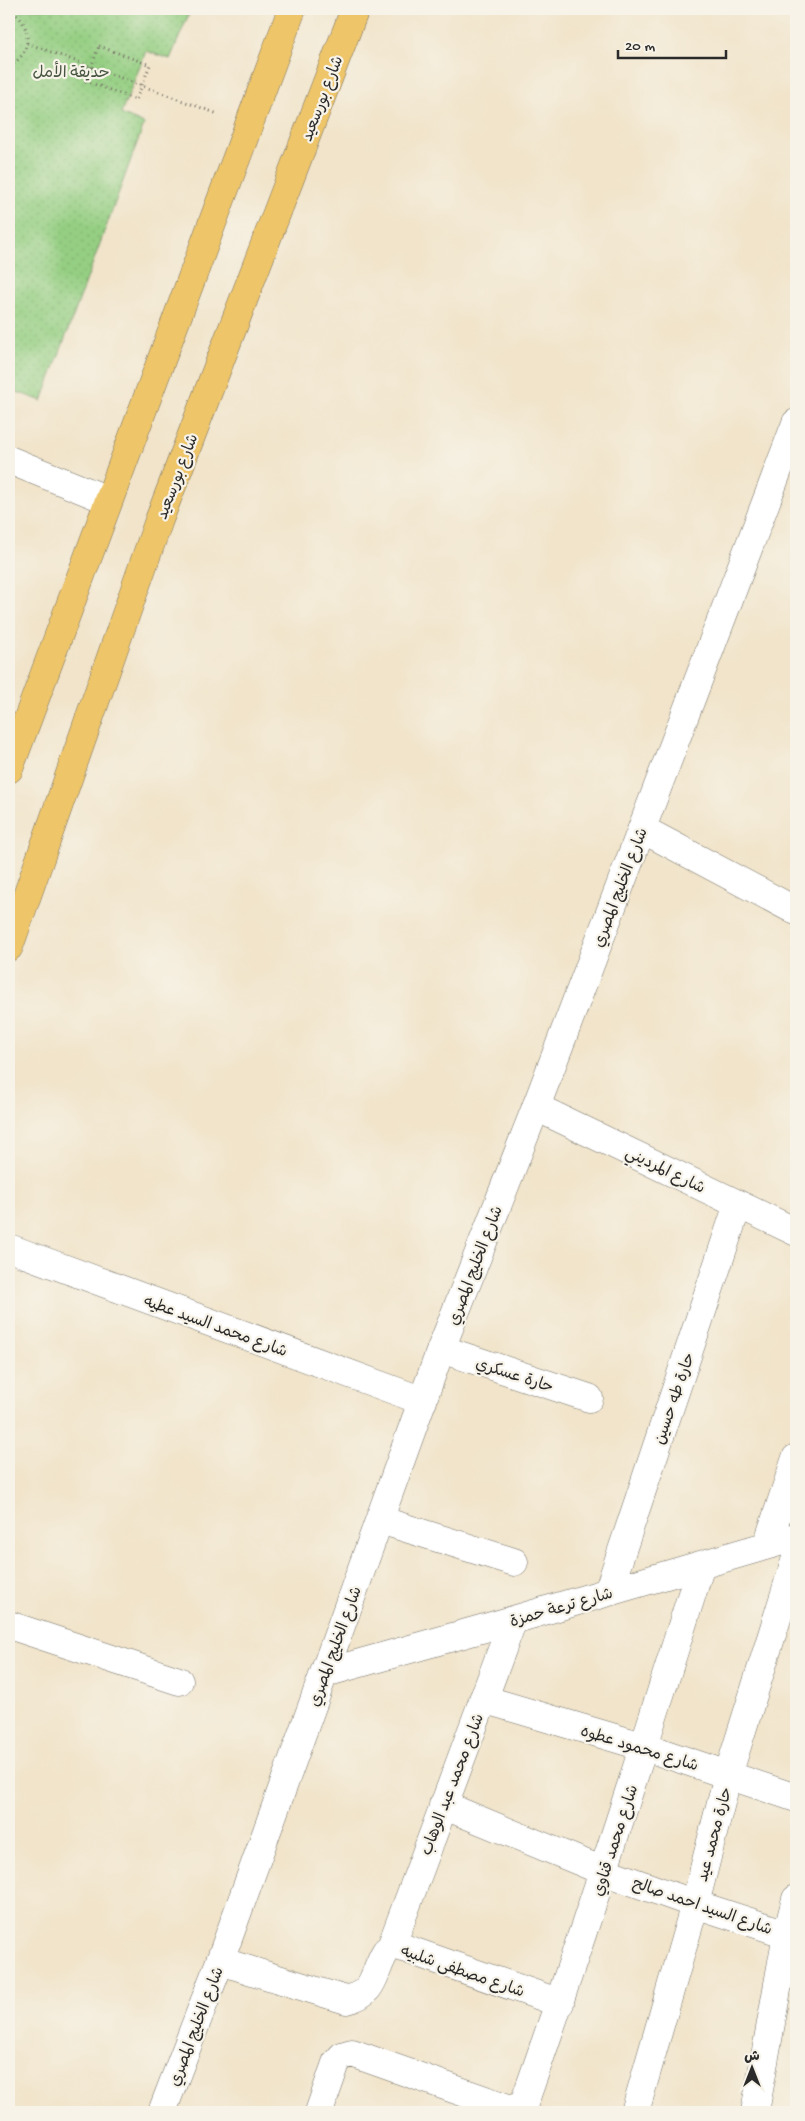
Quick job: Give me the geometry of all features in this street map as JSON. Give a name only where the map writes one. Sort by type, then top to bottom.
[{"type":"main road","points":[[9,769],[292,9]]},
{"type":"main road","name":"شارع بورسعيد","points":[[9,948],[159,520],[355,9]]},
{"type":"street","name":"شارع الخليج المصري","points":[[162,2112],[220,1961],[441,1349],[536,1107],[796,423]]},
{"type":"street","points":[[9,460],[108,500]]},
{"type":"street","points":[[642,829],[796,911]]},
{"type":"street","name":"شارع المرديني","points":[[536,1107],[796,1232]]},
{"type":"street","name":"حارة طه حسين","points":[[608,1592],[738,1204]]},
{"type":"street","name":"شارع محمد السيد عطيه","points":[[9,1248],[423,1401]]},
{"type":"street","name":"حارة عسكري","points":[[441,1349],[589,1398]]},
{"type":"street","points":[[767,1545],[796,1458]]},
{"type":"street","points":[[380,1520],[514,1562]]},
{"type":"street","name":"شارع ترعة حمزة","points":[[325,1672],[513,1620],[796,1537]]},
{"type":"street","name":"حارة محمد عيد","points":[[635,2112],[695,1904],[728,1775],[796,1558]]},
{"type":"street","name":"شارع محمد قناوي","points":[[520,2112],[560,2003],[645,1747],[700,1565]]},
{"type":"street","name":"شارع محمد عبد الوهاب","points":[[391,1948],[513,1620]]},
{"type":"street","points":[[9,1625],[180,1682]]},
{"type":"street","name":"شارع محمود عطوه","points":[[483,1699],[645,1747],[796,1798]]},
{"type":"street","name":"شارع السيد احمد صالح","points":[[443,1805],[603,1871],[695,1904],[792,1935]]},
{"type":"street","points":[[755,2112],[792,1935],[796,1899]]},
{"type":"street","name":"شارع مصطفى شلبيه","points":[[220,1961],[346,2000],[356,1998],[368,1989],[383,1956],[391,1948],[398,1946],[560,2003]]},
{"type":"street","points":[[319,2112],[336,2063],[342,2056],[352,2053],[520,2112]]},
{"type":"path","points":[[9,9],[16,13],[23,22],[27,32],[27,43],[24,52],[9,66]]},
{"type":"path","points":[[27,43],[248,125]]},
{"type":"path","points":[[99,46],[150,65],[142,86],[136,100],[86,81],[99,46]]},
{"type":"green space","name":"حديقة الأمل","points":[[9,9],[191,9],[170,59],[146,51],[121,114],[144,124],[42,401],[9,389]]}]
